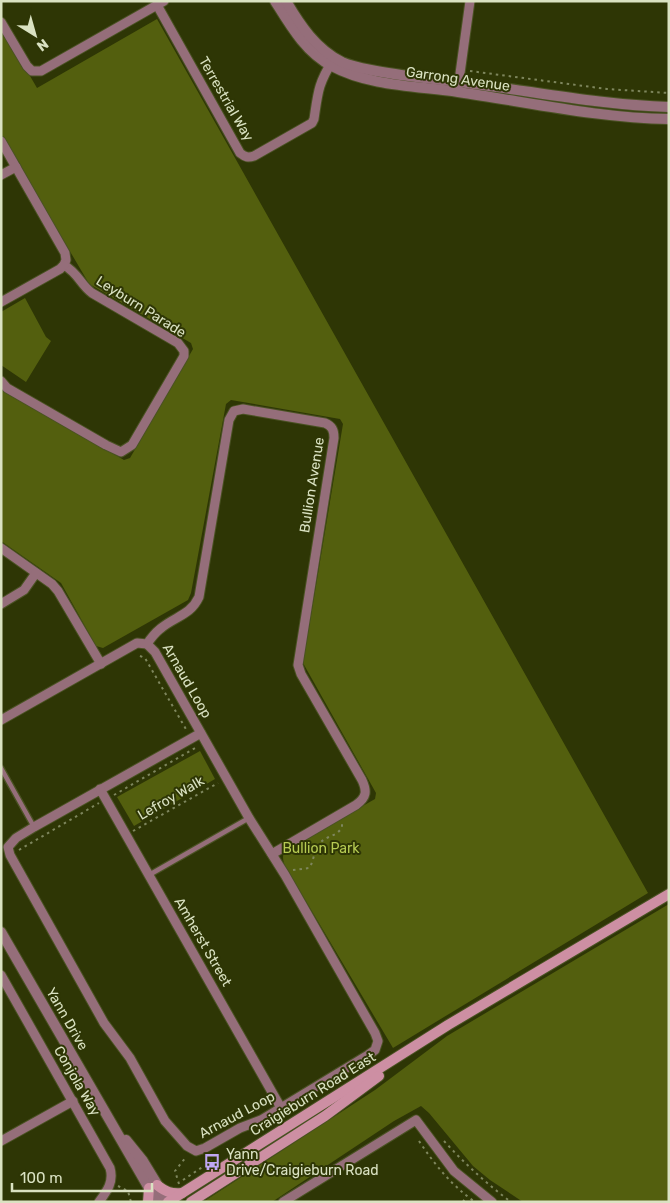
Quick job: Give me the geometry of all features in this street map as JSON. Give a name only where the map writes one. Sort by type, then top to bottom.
[{"type":"main road","name":"Craigieburn Road East","points":[[168,1202],[446,1026],[669,894]]},
{"type":"main road","name":"Craigieburn Road East","points":[[191,1202],[325,1116],[446,1026]]},
{"type":"main road","points":[[148,1202],[153,1186],[172,1194],[183,1193]]},
{"type":"street","name":"Garrong Avenue","points":[[275,1],[304,42],[332,61],[586,112],[648,119],[669,119]]},
{"type":"street","name":"Garrong Avenue","points":[[286,1],[311,38],[332,61]]},
{"type":"street","points":[[458,87],[470,1]]},
{"type":"street","name":"Terrestrial Way","points":[[160,3],[240,152],[244,156],[254,156],[312,123],[318,87],[332,61]]},
{"type":"street","points":[[1,22],[27,66],[32,71],[41,71],[160,3]]},
{"type":"street","name":"Garrong Avenue","points":[[458,87],[588,101],[669,107]]},
{"type":"street","points":[[1,141],[66,257],[64,265],[60,269],[1,302]]},
{"type":"street","points":[[1,175],[16,166]]},
{"type":"street","name":"Leyburn Parade","points":[[1,382],[7,388],[121,452],[132,446],[182,360],[184,351],[178,343],[92,294],[74,271],[64,265]]},
{"type":"street","name":"Bullion Avenue","points":[[148,644],[161,628],[191,610],[199,597],[231,414],[234,411],[243,409],[330,425],[334,432],[334,438],[297,659],[301,674],[366,788],[366,793],[361,802],[272,854]]},
{"type":"street","points":[[1,548],[52,584],[58,591],[100,664]]},
{"type":"street","points":[[1,604],[24,590],[36,573]]},
{"type":"street","points":[[1,720],[137,643],[148,644]]},
{"type":"street","name":"Arnaud Loop","points":[[148,644],[155,652],[227,778],[249,818],[285,875],[378,1041],[375,1050],[368,1055],[281,1108],[200,1150],[191,1150],[169,1126],[130,1058],[104,1022],[10,855],[8,847],[11,842],[34,827],[201,733]]},
{"type":"street","name":"Amherst Street","points":[[100,789],[281,1108]]},
{"type":"street","name":"Yann Drive","points":[[1,932],[108,1120],[153,1186],[168,1202]]},
{"type":"street","name":"Conjola Way","points":[[1,976],[110,1168],[111,1184]]},
{"type":"street","points":[[1,1141],[73,1101]]},
{"type":"street","points":[[283,1202],[416,1120],[454,1171],[480,1198],[492,1202]]},
{"type":"street","points":[[99,1202],[111,1184]]},
{"type":"street","name":"Yann Drive","points":[[153,1186],[157,1202]]},
{"type":"lane","points":[[1,768],[34,827]]},
{"type":"lane","points":[[149,875],[249,818]]},
{"type":"path","points":[[460,70],[607,89],[669,93]]},
{"type":"path","points":[[140,656],[145,658],[197,747]]},
{"type":"path","name":"Lefroy Walk","points":[[126,835],[227,778]]},
{"type":"path","points":[[285,875],[294,870],[308,868],[311,865],[315,849],[321,841],[340,832],[342,827],[337,816]]},
{"type":"path","points":[[444,1141],[464,1163],[496,1191],[512,1202]]},
{"type":"path","points":[[183,1193],[175,1171],[191,1150]]},
{"type":"path","points":[[178,1183],[219,1156]]},
{"type":"path","points":[[111,1184],[126,1189],[131,1202]]},
{"type":"path","points":[[463,1202],[466,1196]]},
{"type":"green space","name":"Bullion Park","points":[[157,19],[648,893],[393,1048],[287,870],[283,858],[285,850],[375,799],[376,793],[303,663],[343,424],[340,419],[231,400],[226,404],[191,593],[188,600],[103,648],[96,646],[61,583],[1,541],[1,388],[124,460],[130,458],[193,349],[191,343],[88,282],[1,134],[1,26],[37,88]]},
{"type":"green space","points":[[25,298],[46,337],[51,341],[26,382],[1,365],[1,312]]},
{"type":"green space","points":[[200,751],[215,779],[134,826],[117,797]]},
{"type":"green space","points":[[669,904],[669,1202],[523,1202],[473,1166],[421,1106],[394,1121],[272,1202],[203,1202],[375,1090],[447,1036]]},
{"type":"place","name":"Yann Drive/Craigieburn Road","points":[[212,1162]]}]
